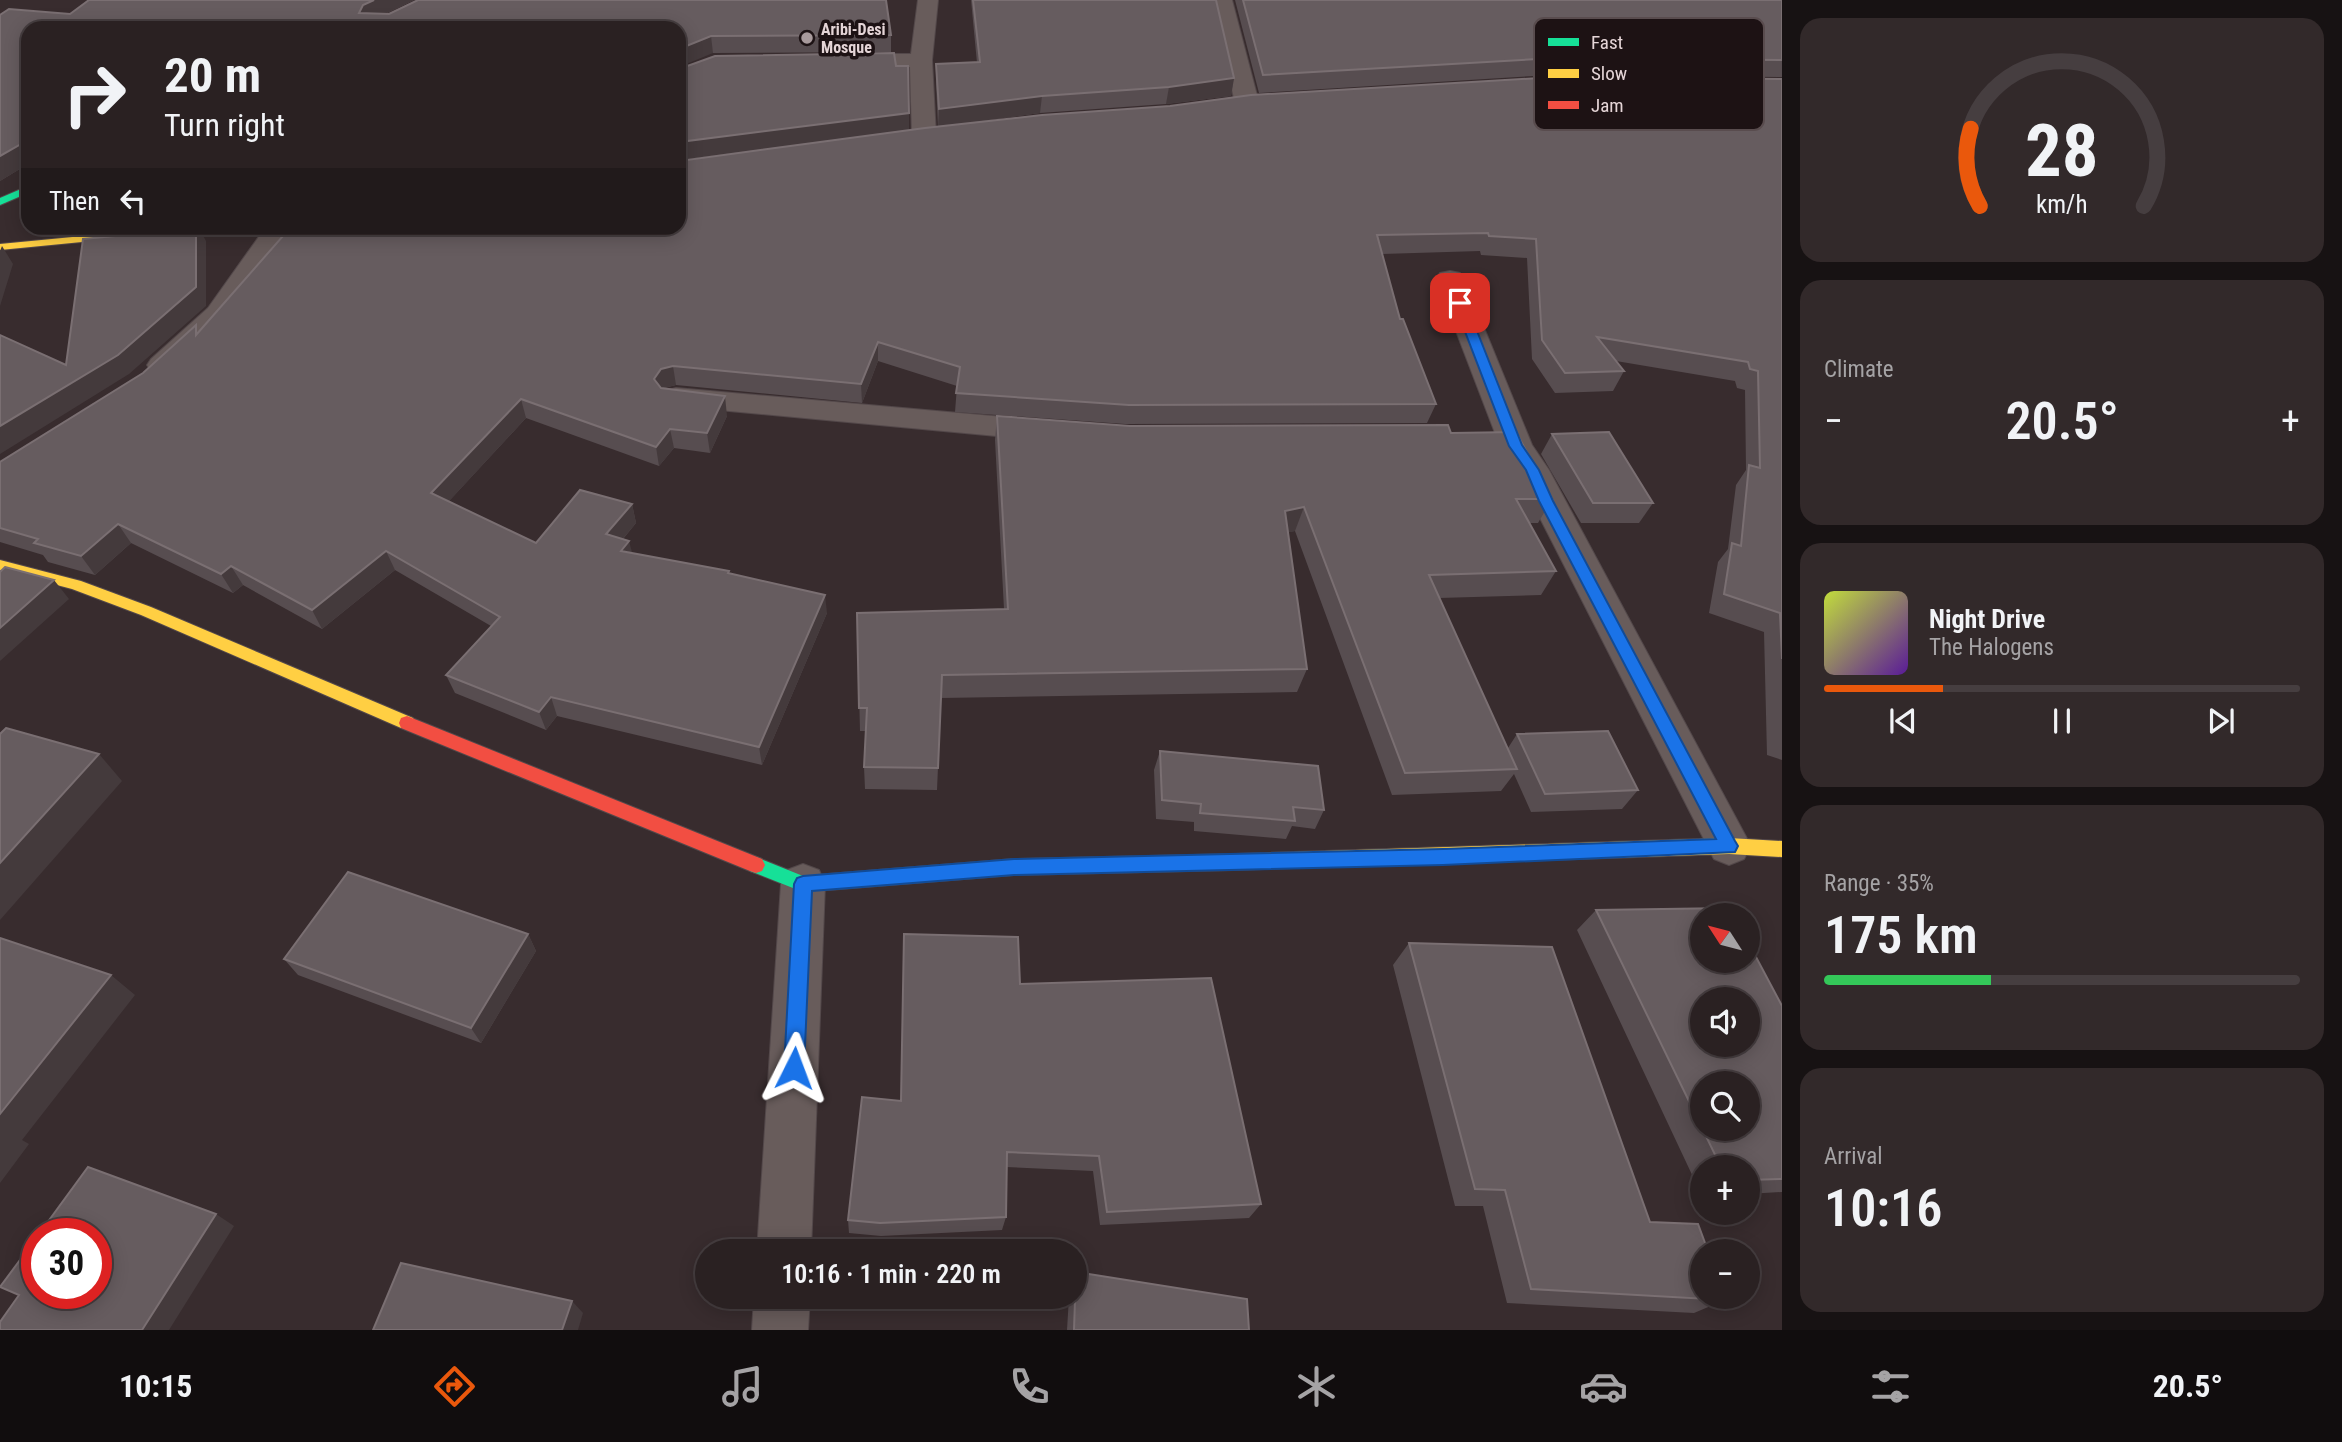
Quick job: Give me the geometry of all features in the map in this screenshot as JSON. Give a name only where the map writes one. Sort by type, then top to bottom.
[{"type":"street","points":[[924,136],[921,60],[928,0]]},
{"type":"street","points":[[1222,0],[1247,103]]},
{"type":"street","points":[[824,62],[921,60]]},
{"type":"street","points":[[0,202],[21,193]]},
{"type":"street","points":[[0,247],[123,235]]},
{"type":"street","points":[[142,383],[218,314],[273,235]]},
{"type":"street","points":[[1450,279],[1516,446],[1532,470],[1729,846]]},
{"type":"street","points":[[676,398],[1085,434]]},
{"type":"street","points":[[1480,438],[1516,446]]},
{"type":"street","points":[[0,565],[76,585],[146,611],[416,727],[803,884],[1014,867],[1443,857],[1729,846],[1782,849]]},
{"type":"street","points":[[786,1239],[803,884]]},
{"type":"street","points":[[780,1330],[781,1309]]},
{"type":"building","points":[[89,0],[374,0],[363,5],[359,13],[389,14],[418,0],[886,0],[891,35],[711,36],[686,46],[686,21],[21,21],[21,144],[0,156],[0,15],[9,9],[70,14]]},
{"type":"building","points":[[973,0],[1216,0],[1234,78],[1169,87],[1042,96],[939,109],[936,64],[980,62]]},
{"type":"building","points":[[1243,0],[1782,0],[1782,60],[1764,60],[1764,18],[1534,18],[1534,59],[1263,75]]},
{"type":"building","points":[[894,53],[896,66],[908,66],[909,113],[686,141],[686,66],[715,56]]},
{"type":"building","points":[[1534,78],[1534,130],[1764,130],[1764,79],[1782,79],[1782,659],[1780,613],[1724,594],[1732,543],[1741,546],[1749,465],[1760,468],[1758,371],[1750,369],[1748,362],[1597,337],[1624,371],[1565,373],[1542,340],[1536,239],[1489,236],[1488,233],[1377,235],[1400,319],[1403,319],[1436,404],[1129,405],[956,393],[960,367],[878,342],[861,384],[673,366],[661,369],[654,379],[661,388],[725,396],[707,433],[670,429],[656,447],[521,399],[431,493],[536,543],[580,490],[632,504],[606,534],[629,541],[621,551],[729,571],[728,573],[825,595],[759,747],[551,697],[539,712],[446,675],[500,617],[386,551],[312,610],[231,566],[221,574],[118,524],[81,556],[34,543],[38,539],[0,528],[0,462],[143,373],[196,325],[196,335],[284,235],[686,235],[686,160],[925,128],[1042,115],[1170,106],[1251,95]]},
{"type":"building","points":[[126,235],[196,235],[196,287],[118,355],[0,426],[0,335],[66,365],[83,239]]},
{"type":"building","points":[[997,416],[1130,426],[1448,425],[1451,433],[1516,432],[1552,499],[1516,499],[1556,571],[1429,575],[1517,769],[1405,773],[1304,507],[1285,511],[1307,669],[942,675],[938,768],[864,767],[867,708],[859,708],[857,613],[1008,609]]},
{"type":"building","points":[[1609,432],[1653,503],[1593,503],[1552,434]]},
{"type":"building","points":[[5,567],[54,580],[0,628],[0,572]]},
{"type":"building","points":[[6,728],[99,754],[0,863],[0,734]]},
{"type":"building","points":[[1608,731],[1638,790],[1545,794],[1517,734]]},
{"type":"building","points":[[1160,751],[1318,766],[1324,810],[1293,807],[1295,821],[1200,813],[1201,804],[1162,800]]},
{"type":"building","points":[[348,872],[528,934],[471,1028],[284,959]]},
{"type":"building","points":[[1690,909],[1690,973],[1760,973],[1760,965],[1782,1006],[1782,1179],[1760,1180],[1760,1155],[1715,1155],[1708,1141],[1760,1141],[1760,1071],[1690,1071],[1690,1103],[1596,910]]},
{"type":"building","points":[[904,934],[1018,937],[1020,984],[1211,978],[1261,1204],[1107,1212],[1099,1156],[1007,1152],[1006,1217],[880,1223],[848,1220],[862,1097],[901,1101]]},
{"type":"building","points":[[0,938],[111,975],[0,1114]]},
{"type":"building","points":[[1409,943],[1552,947],[1650,1222],[1698,1225],[1704,1239],[1690,1239],[1690,1298],[1531,1289],[1505,1190],[1475,1189]]},
{"type":"building","points":[[88,1167],[216,1214],[142,1330],[0,1330],[0,1322],[19,1295],[0,1287],[21,1259],[21,1309],[112,1309],[112,1218],[51,1218]]},
{"type":"building","points":[[401,1263],[572,1301],[562,1330],[373,1330]]},
{"type":"building","points":[[1087,1274],[1247,1299],[1249,1330],[1074,1330],[1075,1309],[1087,1309]]},
{"type":"traffic: fast","points":[[0,202],[21,192]]},
{"type":"traffic: fast","points":[[756,865],[803,884],[1014,867],[1235,862]]},
{"type":"traffic: slow","points":[[0,247],[123,235]]},
{"type":"traffic: slow","points":[[0,565],[76,585],[146,611],[407,723]]},
{"type":"traffic: slow","points":[[1235,862],[1729,846],[1782,849]]},
{"type":"traffic: jam","points":[[407,723],[756,865]]},
{"type":"place","name":"Aribi-Desi Mosque","points":[[807,38]]},
{"type":"route","points":[[794,1068],[803,884],[1014,867],[1443,857],[1729,846],[1532,470],[1516,446],[1460,303]]}]
